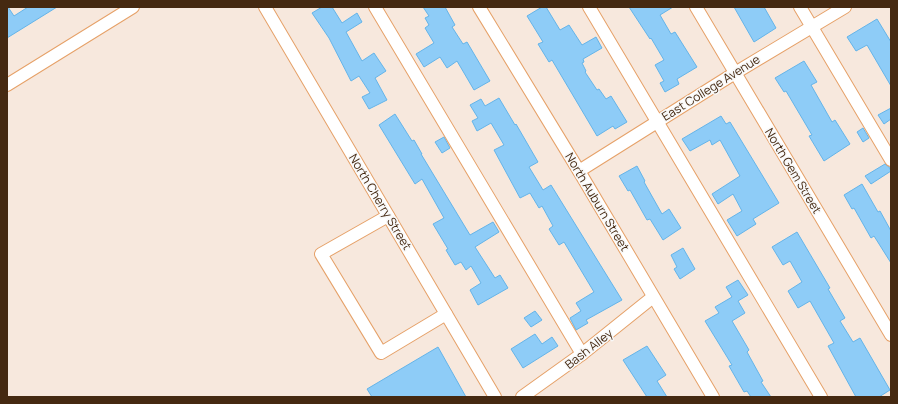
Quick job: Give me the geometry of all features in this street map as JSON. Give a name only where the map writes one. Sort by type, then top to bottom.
[{"type":"street","points":[[7,85],[133,7]]},
{"type":"street","name":"North Cherry Street","points":[[265,7],[495,397]]},
{"type":"street","points":[[375,7],[582,354]]},
{"type":"street","name":"North Auburn Street","points":[[479,7],[579,171],[713,397]]},
{"type":"street","points":[[589,7],[820,397]]},
{"type":"street","name":"North Gem Street","points":[[696,7],[891,335]]},
{"type":"street","points":[[800,7],[891,160]]},
{"type":"street","name":"East College Avenue","points":[[579,171],[735,73],[845,7]]},
{"type":"street","points":[[388,216],[322,254],[381,353],[446,314]]},
{"type":"street","name":"Bash Alley","points":[[522,397],[582,354],[653,297]]},
{"type":"building","points":[[7,7],[14,16],[28,7],[57,7],[7,38]]},
{"type":"building","points":[[322,7],[332,7],[342,23],[357,13],[362,22],[346,32],[362,61],[374,53],[386,71],[375,78],[387,100],[369,109],[362,97],[370,93],[359,76],[351,81],[329,38],[312,13]]},
{"type":"building","points":[[423,7],[445,7],[455,25],[452,27],[463,44],[467,42],[490,81],[474,90],[457,61],[447,68],[440,57],[424,67],[416,54],[434,43],[425,28],[429,25],[425,18],[429,16]]},
{"type":"building","points":[[542,7],[546,7],[560,30],[569,25],[582,45],[596,37],[602,48],[583,59],[584,62],[582,63],[586,71],[585,72],[597,90],[599,89],[606,99],[611,96],[627,122],[615,129],[613,126],[597,136],[552,60],[549,62],[538,44],[543,42],[527,16]]},
{"type":"building","points":[[629,7],[673,7],[660,15],[671,34],[675,32],[697,67],[677,79],[679,84],[665,92],[660,83],[664,81],[655,65],[664,60],[651,38],[650,39]]},
{"type":"building","points":[[734,7],[764,7],[776,28],[754,42]]},
{"type":"building","points":[[877,19],[891,42],[891,86],[867,45],[856,51],[847,37]]},
{"type":"building","points":[[804,61],[817,82],[811,85],[832,122],[835,120],[850,144],[824,161],[809,136],[812,135],[786,91],[784,92],[775,78]]},
{"type":"building","points":[[499,98],[538,162],[529,167],[543,190],[551,185],[622,300],[586,320],[588,323],[576,330],[570,318],[581,311],[576,303],[594,292],[564,242],[559,245],[549,229],[553,226],[542,206],[539,208],[530,193],[520,198],[494,150],[504,145],[491,123],[477,131],[472,121],[478,118],[470,105],[481,99],[485,106]]},
{"type":"building","points":[[891,108],[891,119],[884,124],[878,115]]},
{"type":"building","points":[[395,114],[412,141],[414,140],[470,235],[493,222],[499,232],[475,247],[495,278],[500,275],[508,288],[478,305],[470,290],[481,283],[471,266],[466,270],[461,262],[455,265],[446,250],[448,249],[433,224],[444,218],[422,179],[415,184],[379,125]]},
{"type":"building","points":[[721,116],[726,124],[730,122],[779,203],[753,219],[756,224],[737,236],[727,220],[742,211],[733,194],[718,204],[712,194],[740,176],[720,140],[712,145],[710,140],[690,151],[682,139]]},
{"type":"building","points":[[863,128],[869,138],[863,142],[857,132]]},
{"type":"building","points":[[444,137],[450,148],[442,153],[435,142]]},
{"type":"building","points":[[885,164],[891,171],[871,184],[865,176]]},
{"type":"building","points":[[637,166],[662,214],[669,209],[681,228],[663,240],[650,219],[647,220],[630,190],[628,191],[619,176]]},
{"type":"building","points":[[862,184],[891,231],[891,263],[874,236],[871,238],[854,208],[852,209],[844,195]]},
{"type":"building","points":[[797,232],[830,288],[828,289],[845,318],[840,321],[853,342],[860,338],[890,390],[879,397],[856,397],[828,346],[834,343],[810,301],[798,308],[788,291],[802,282],[790,261],[783,265],[772,247]]},
{"type":"building","points":[[683,248],[695,269],[680,279],[674,269],[677,267],[671,255]]},
{"type":"building","points":[[738,280],[748,295],[738,301],[745,313],[732,321],[749,350],[747,352],[763,381],[761,382],[771,397],[751,397],[747,391],[744,392],[729,366],[732,365],[705,321],[719,313],[715,307],[732,297],[726,287]]},
{"type":"building","points":[[535,311],[542,320],[531,327],[524,318]]},
{"type":"building","points":[[535,334],[542,344],[552,337],[558,346],[523,368],[511,349]]},
{"type":"building","points":[[647,346],[666,375],[657,381],[667,397],[647,397],[623,360]]},
{"type":"building","points":[[438,347],[466,397],[372,397],[367,389]]}]
